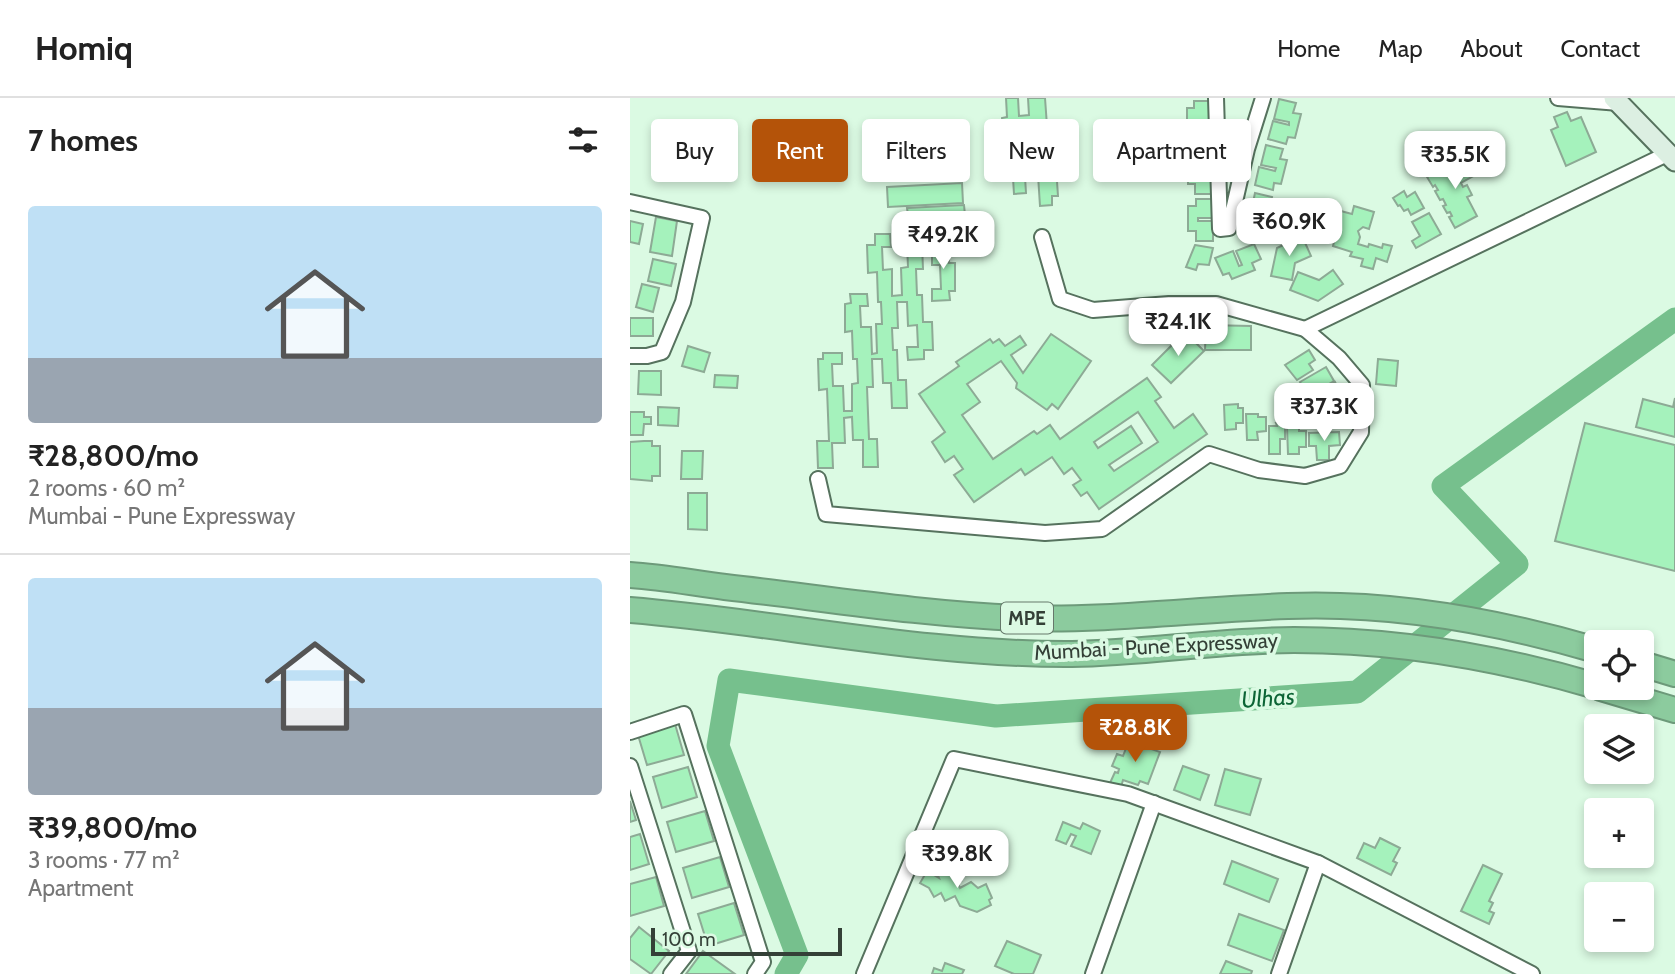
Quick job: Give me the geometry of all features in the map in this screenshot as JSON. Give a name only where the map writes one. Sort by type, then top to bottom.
[{"type":"highway","name":"Mumbai - Pune Expressway","points":[[630,576],[930,611],[1014,618],[1072,620],[1291,606],[1360,607],[1425,613],[1498,625],[1584,647]]},
{"type":"highway","name":"Mumbai - Pune Expressway","points":[[630,610],[926,646],[1013,652],[1073,654],[1291,640],[1366,642],[1421,647],[1492,659],[1584,683]]},
{"type":"highway","points":[[1654,668],[1675,674]]},
{"type":"highway","points":[[1641,700],[1675,710]]},
{"type":"street","points":[[1216,98],[1220,229],[1229,228],[1247,149],[1263,98]]},
{"type":"street","points":[[1305,329],[1671,158],[1616,101],[1558,98]]},
{"type":"street","points":[[630,202],[702,218],[684,302],[662,352],[647,356],[630,356]]},
{"type":"street","points":[[818,479],[826,514],[1045,533],[1102,529],[1209,454],[1259,470],[1305,477],[1340,466],[1361,432],[1362,384],[1339,358],[1305,329],[1216,304],[1169,304],[1093,310],[1060,299],[1042,237]]},
{"type":"street","points":[[630,732],[684,714],[763,962],[755,974]]},
{"type":"street","points":[[864,974],[954,759],[1128,794],[1318,863],[1532,974]]},
{"type":"street","points":[[630,766],[689,951],[671,974]]},
{"type":"street","points":[[1093,974],[1153,803]]},
{"type":"street","points":[[1279,974],[1318,863]]},
{"type":"building","points":[[1006,98],[1018,98],[1019,116],[1029,115],[1028,98],[1045,98],[1046,119],[1002,119],[1007,117]]},
{"type":"building","points":[[1279,99],[1296,103],[1293,113],[1301,114],[1295,138],[1288,137],[1286,144],[1268,139],[1273,121],[1289,125],[1289,122],[1274,119]]},
{"type":"building","points":[[1194,101],[1212,101],[1212,119],[1187,119],[1187,108],[1194,108]]},
{"type":"building","points":[[1567,112],[1571,121],[1581,117],[1596,152],[1566,166],[1551,130],[1558,127],[1554,117]]},
{"type":"building","points":[[1266,145],[1283,149],[1280,159],[1287,160],[1281,184],[1274,183],[1273,190],[1255,185],[1259,167],[1275,171],[1276,168],[1261,165]]},
{"type":"building","points":[[1465,157],[1475,175],[1461,183],[1463,187],[1467,185],[1472,195],[1467,197],[1477,216],[1455,228],[1449,217],[1452,216],[1450,212],[1447,213],[1443,206],[1446,205],[1443,199],[1440,200],[1435,191],[1438,190],[1427,177]]},
{"type":"building","points":[[1013,182],[1025,182],[1026,193],[1014,194]]},
{"type":"building","points":[[1038,182],[1057,182],[1058,196],[1052,196],[1052,205],[1040,206]]},
{"type":"building","points":[[1213,182],[1213,194],[1195,194],[1195,184],[1188,184]]},
{"type":"building","points":[[962,183],[963,203],[888,207],[887,187]]},
{"type":"building","points":[[1404,191],[1407,197],[1415,192],[1424,208],[1411,215],[1408,209],[1404,211],[1398,206],[1393,198]]},
{"type":"building","points":[[1255,193],[1272,197],[1270,206],[1277,208],[1272,234],[1264,231],[1263,237],[1245,233],[1249,215],[1266,216],[1251,212]]},
{"type":"building","points":[[1196,199],[1214,199],[1214,218],[1198,218],[1198,221],[1213,221],[1213,241],[1196,241],[1196,231],[1188,231],[1188,206],[1196,206]]},
{"type":"building","points":[[964,205],[965,215],[954,215],[954,225],[917,227],[916,215],[908,215],[907,208]]},
{"type":"building","points":[[1354,206],[1374,212],[1369,229],[1363,227],[1358,231],[1358,244],[1382,248],[1383,244],[1392,246],[1387,262],[1376,258],[1373,269],[1361,266],[1363,259],[1350,256],[1352,252],[1333,246],[1335,238],[1329,237],[1337,210],[1352,214]]},
{"type":"building","points":[[1429,213],[1441,234],[1416,248],[1412,241],[1420,236],[1412,222]]},
{"type":"building","points":[[656,217],[677,221],[672,256],[650,252]]},
{"type":"building","points":[[630,221],[643,224],[639,244],[630,242]]},
{"type":"building","points":[[875,234],[890,234],[891,247],[882,247],[883,270],[892,269],[892,296],[902,295],[901,268],[908,267],[907,244],[922,244],[923,269],[916,269],[917,295],[922,295],[923,322],[932,322],[933,350],[924,350],[924,359],[908,360],[907,347],[918,347],[917,325],[908,326],[907,302],[897,302],[898,328],[892,328],[893,350],[897,350],[898,380],[906,380],[907,408],[892,408],[891,383],[883,383],[882,359],[872,359],[873,387],[867,387],[869,439],[877,439],[878,467],[863,467],[863,440],[853,440],[852,417],[844,418],[845,443],[832,443],[833,468],[818,468],[817,441],[829,441],[827,389],[819,390],[818,359],[823,359],[823,353],[842,353],[842,364],[832,364],[833,386],[843,386],[844,411],[852,411],[852,384],[858,383],[857,359],[853,359],[852,331],[845,332],[845,304],[851,303],[850,294],[867,294],[868,306],[860,306],[861,327],[871,327],[872,354],[877,353],[876,324],[882,324],[881,302],[878,302],[877,272],[868,273],[867,245],[875,245]]},
{"type":"building","points":[[1302,236],[1311,256],[1295,263],[1292,280],[1271,276],[1277,248]]},
{"type":"building","points":[[948,241],[949,263],[955,263],[955,291],[949,291],[950,300],[932,301],[932,289],[941,289],[940,265],[932,265],[932,242]]},
{"type":"building","points":[[1254,244],[1261,259],[1252,263],[1255,270],[1232,279],[1229,273],[1223,275],[1215,258],[1233,251],[1239,266],[1242,265],[1236,251]]},
{"type":"building","points":[[1195,245],[1213,248],[1209,265],[1198,264],[1196,270],[1186,267]]},
{"type":"building","points":[[653,259],[676,264],[671,286],[648,281]]},
{"type":"building","points":[[1333,270],[1343,284],[1318,301],[1290,290],[1298,272],[1319,280]]},
{"type":"building","points":[[642,284],[659,288],[653,312],[636,307]]},
{"type":"building","points":[[630,318],[653,318],[653,336],[630,336]]},
{"type":"building","points":[[1206,325],[1251,326],[1251,350],[1205,350]]},
{"type":"building","points":[[1185,332],[1204,351],[1171,383],[1152,365]]},
{"type":"building","points":[[1051,334],[1091,361],[1058,409],[1052,404],[1047,410],[1016,388],[1017,383],[1001,361],[967,384],[980,402],[962,415],[993,459],[1034,431],[1037,434],[1050,425],[1060,439],[1147,378],[1161,397],[1155,401],[1174,428],[1193,414],[1207,434],[1099,509],[1087,492],[1081,496],[1073,485],[1081,480],[1072,468],[1064,474],[1052,457],[1025,475],[1021,469],[974,502],[954,475],[963,469],[954,456],[945,462],[932,442],[945,432],[919,394],[959,366],[956,362],[990,339],[993,343],[999,339],[1005,346],[1020,336],[1026,345],[1011,355],[1023,373]],"holes":[[[1138,412],[1158,442],[1114,471],[1109,465],[1142,443],[1131,426],[1098,448],[1094,442]]]},
{"type":"building","points":[[688,346],[710,353],[704,372],[682,366]]},
{"type":"building","points":[[1309,350],[1315,360],[1309,364],[1313,370],[1297,380],[1285,365]]},
{"type":"building","points":[[1378,359],[1398,361],[1396,386],[1376,384]]},
{"type":"building","points":[[1326,367],[1334,381],[1308,396],[1300,382]]},
{"type":"building","points":[[639,371],[661,371],[661,395],[638,394]]},
{"type":"building","points":[[715,375],[738,376],[737,388],[714,387]]},
{"type":"building","points":[[1335,382],[1340,392],[1334,396],[1337,401],[1321,410],[1312,396]]},
{"type":"building","points":[[1346,398],[1352,405],[1344,411],[1349,418],[1335,426],[1323,412]]},
{"type":"building","points":[[1675,398],[1675,437],[1636,427],[1643,399],[1673,407]]},
{"type":"building","points":[[1238,404],[1238,408],[1243,408],[1243,423],[1236,423],[1236,429],[1225,430],[1224,405]]},
{"type":"building","points":[[658,407],[679,408],[678,426],[658,425]]},
{"type":"building","points":[[630,412],[644,412],[644,417],[651,417],[651,424],[644,424],[643,435],[630,435]]},
{"type":"building","points":[[1246,414],[1266,417],[1266,431],[1257,432],[1258,440],[1247,440]]},
{"type":"building","points":[[1276,423],[1285,423],[1285,439],[1280,439],[1280,454],[1269,454],[1269,426],[1277,426]]},
{"type":"building","points":[[1585,423],[1675,445],[1675,571],[1555,541]]},
{"type":"building","points":[[1287,427],[1299,427],[1299,431],[1306,431],[1306,447],[1299,447],[1299,454],[1288,454]]},
{"type":"building","points":[[1339,432],[1340,445],[1329,446],[1329,460],[1317,460],[1316,446],[1309,446],[1309,433]]},
{"type":"building","points":[[652,441],[652,446],[660,446],[660,476],[652,476],[652,481],[630,479],[630,442]]},
{"type":"building","points":[[682,451],[703,451],[702,479],[681,479]]},
{"type":"building","points":[[688,493],[707,493],[707,530],[688,529]]},
{"type":"building","points":[[675,724],[684,755],[647,765],[638,735]]},
{"type":"building","points":[[1130,738],[1142,742],[1140,745],[1160,752],[1148,784],[1140,781],[1138,785],[1123,780],[1121,787],[1110,783],[1119,769],[1112,766],[1117,754],[1123,756]]},
{"type":"building","points":[[1183,766],[1209,775],[1200,800],[1174,790]]},
{"type":"building","points":[[688,767],[697,797],[662,808],[653,777]]},
{"type":"building","points":[[1225,769],[1261,779],[1250,815],[1215,805]]},
{"type":"building","points":[[630,801],[636,820],[630,822]]},
{"type":"building","points":[[705,811],[714,841],[676,852],[667,822]]},
{"type":"building","points":[[1063,822],[1080,829],[1083,823],[1100,831],[1091,854],[1071,846],[1076,836],[1071,834],[1066,844],[1056,840]]},
{"type":"building","points":[[640,834],[649,864],[630,870],[630,837]]},
{"type":"building","points":[[1380,838],[1400,848],[1393,861],[1397,863],[1391,875],[1357,858],[1364,843],[1375,848]]},
{"type":"building","points":[[720,857],[729,887],[692,898],[683,868]]},
{"type":"building","points":[[1232,861],[1278,879],[1269,902],[1224,884]]},
{"type":"building","points":[[1483,865],[1502,874],[1489,901],[1493,903],[1489,911],[1494,913],[1489,924],[1461,911]]},
{"type":"building","points":[[946,866],[949,873],[954,871],[961,881],[958,883],[960,888],[971,882],[978,888],[986,884],[992,898],[989,900],[991,905],[977,912],[960,906],[955,896],[945,901],[941,893],[934,897],[929,888],[920,883],[927,871],[939,878],[936,870]]},
{"type":"building","points":[[656,877],[664,906],[630,916],[630,884]]},
{"type":"building","points":[[734,903],[744,935],[708,946],[698,914]]},
{"type":"building","points":[[1239,914],[1284,930],[1272,961],[1228,945]]},
{"type":"building","points":[[639,927],[669,951],[651,974],[630,959],[630,938]]},
{"type":"building","points":[[1007,941],[1041,955],[1033,974],[1014,974],[995,966]]},
{"type":"building","points":[[703,951],[735,974],[686,974]]},
{"type":"building","points":[[1226,961],[1252,971],[1251,974],[1220,974]]},
{"type":"building","points":[[945,963],[964,970],[962,974],[932,974],[934,968],[942,971]]},
{"type":"waterway","name":"Ulhas","points":[[786,974],[797,955],[718,746],[729,680],[996,716],[1357,692],[1517,564],[1443,486],[1675,319]]}]
